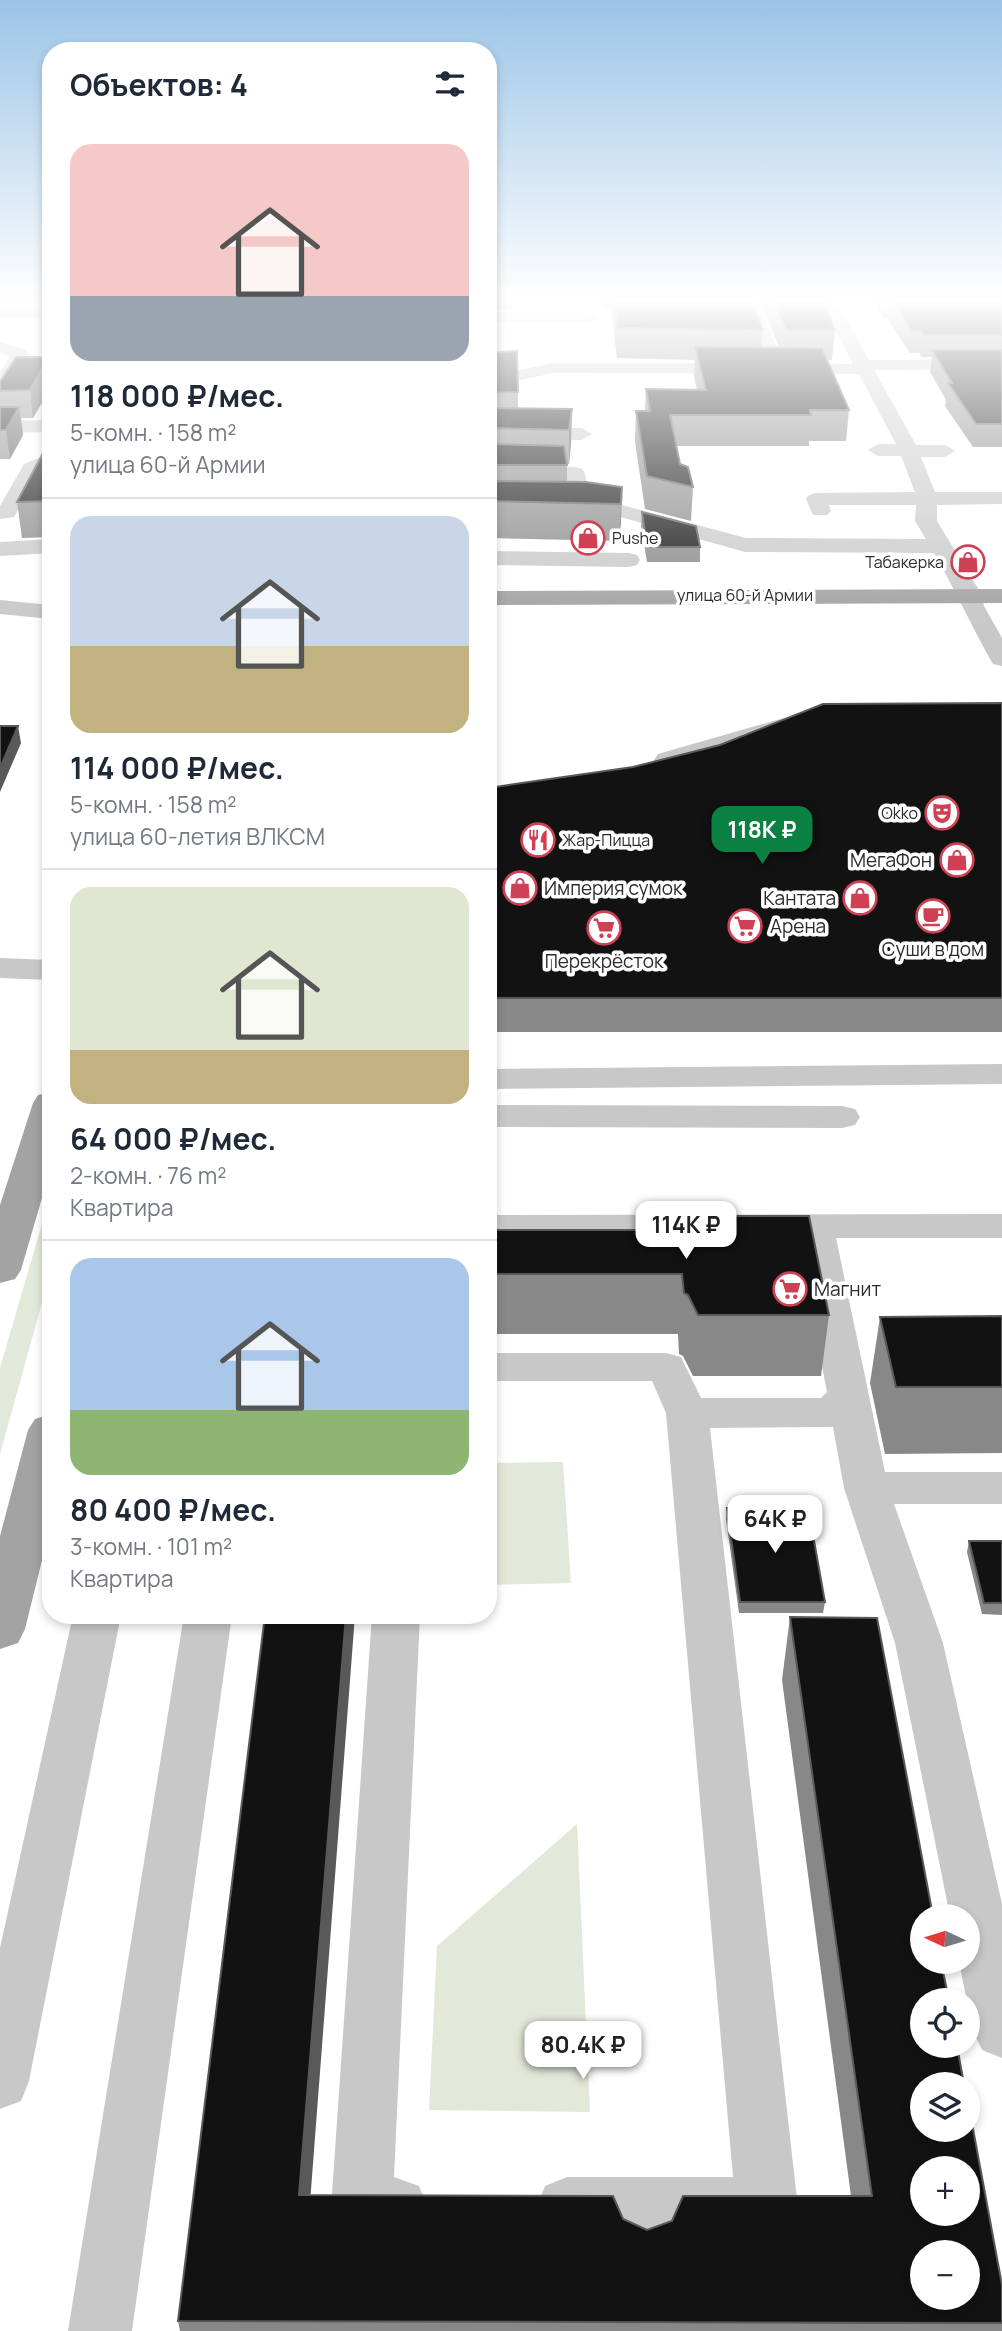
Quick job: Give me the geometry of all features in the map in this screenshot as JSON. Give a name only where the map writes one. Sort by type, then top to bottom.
[{"type":"main road","name":"улица 60-й Армии","points":[[497,579],[566,587],[964,586],[1002,576]]},
{"type":"main road","name":"улица 60-й Армии","points":[[964,586],[1002,596]]},
{"type":"main road","name":"улица 60-й Армии","points":[[497,597],[566,587]]},
{"type":"main road","points":[[497,603],[566,587]]},
{"type":"main road","points":[[6,1231],[42,1129]]},
{"type":"main road","points":[[0,1629],[42,1465]]},
{"type":"street","points":[[887,410],[909,450],[927,498],[926,521],[1002,659]]},
{"type":"street","points":[[0,427],[42,426]]},
{"type":"street","points":[[497,434],[582,434]]},
{"type":"street","points":[[878,450],[945,451]]},
{"type":"street","points":[[0,513],[7,513],[21,468],[42,462]]},
{"type":"street","points":[[497,471],[575,473],[576,488]]},
{"type":"street","points":[[820,511],[816,499],[1002,498]]},
{"type":"street","points":[[497,509],[618,510],[745,545],[940,546]]},
{"type":"street","points":[[497,558],[629,564],[618,510]]},
{"type":"street","points":[[0,549],[42,547]]},
{"type":"street","points":[[0,589],[42,596]]},
{"type":"street","points":[[0,605],[42,596]]},
{"type":"street","points":[[0,605],[42,611]]},
{"type":"street","points":[[648,765],[696,754],[751,733],[801,721],[824,721]]},
{"type":"street","points":[[0,968],[42,970]]},
{"type":"street","points":[[497,1079],[1002,1074]]},
{"type":"street","points":[[497,1116],[842,1117]]},
{"type":"street","points":[[814,1226],[866,1488],[919,1643],[1002,2031]]},
{"type":"street","points":[[497,1227],[1002,1226]]},
{"type":"street","points":[[497,1367],[666,1367],[687,1413],[767,2208],[642,2232],[522,2208]]},
{"type":"street","points":[[687,1413],[831,1413],[849,1396]]},
{"type":"street","points":[[866,1488],[1002,1488]]},
{"type":"street","points":[[0,2081],[95,1624]]},
{"type":"street","points":[[100,2331],[207,1624]]},
{"type":"street","points":[[395,1624],[362,2208],[442,2208]]},
{"type":"shaded area","points":[[42,1224],[42,1302],[0,1454],[0,1368]]},
{"type":"shaded area","points":[[563,1462],[571,1583],[497,1585],[497,1463]]},
{"type":"shaded area","points":[[577,1824],[590,2112],[429,2110],[437,1946]]},
{"type":"building","points":[[0,410],[17,410],[6,430],[0,430]]},
{"type":"building","points":[[497,410],[572,410],[569,430],[497,428]]},
{"type":"building","points":[[650,410],[849,410],[810,410],[811,415],[670,415],[680,464],[688,467],[693,487],[647,476],[636,411]]},
{"type":"building","points":[[966,410],[1002,410],[1002,424],[976,424]]},
{"type":"building","points":[[497,444],[564,446],[567,465],[497,465]]},
{"type":"building","points":[[42,455],[42,501],[17,502]]},
{"type":"building","points":[[497,481],[586,482],[622,487],[621,504],[497,501]]},
{"type":"building","points":[[642,512],[696,526],[700,547],[647,547]]},
{"type":"building","name":"Арена","points":[[1002,703],[1002,998],[497,998],[497,787],[633,767],[720,745],[823,704]]},
{"type":"building","points":[[0,726],[18,726],[0,768]]},
{"type":"building","points":[[708,1216],[809,1216],[829,1315],[698,1315],[688,1295],[684,1293],[682,1274],[497,1274],[497,1230],[710,1230]]},
{"type":"building","points":[[1002,1316],[1002,1387],[896,1387],[880,1317]]},
{"type":"building","points":[[808,1507],[825,1602],[740,1602],[727,1508]]},
{"type":"building","points":[[969,1541],[1002,1541],[1002,1603],[984,1603]]},
{"type":"building","points":[[790,1617],[877,1618],[931,1904],[910,1904],[910,1974],[944,1974],[946,1988],[910,1988],[910,2058],[959,2058],[962,2072],[910,2072],[910,2142],[975,2142],[978,2156],[910,2156],[910,2226],[980,2226],[980,2167],[1002,2285],[1002,2323],[178,2321],[264,1624],[345,1624],[299,2195],[613,2196],[623,2219],[647,2230],[672,2221],[683,2196],[872,2196]]},
{"type":"place","name":"Pushe","points":[[588,538]]},
{"type":"place","name":"Табакерка","points":[[968,562]]},
{"type":"place","name":"Okko","points":[[942,813]]},
{"type":"place","name":"Жар-Пицца","points":[[538,840]]},
{"type":"place","name":"МегаФон","points":[[957,860]]},
{"type":"place","name":"Империя сумок","points":[[520,888]]},
{"type":"place","name":"Кантата","points":[[860,898]]},
{"type":"place","name":"Суши в дом","points":[[933,916]]},
{"type":"place","name":"Арена","points":[[745,926]]},
{"type":"place","name":"Перекрёсток","points":[[604,928]]},
{"type":"place","name":"Магнит","points":[[790,1289]]}]
